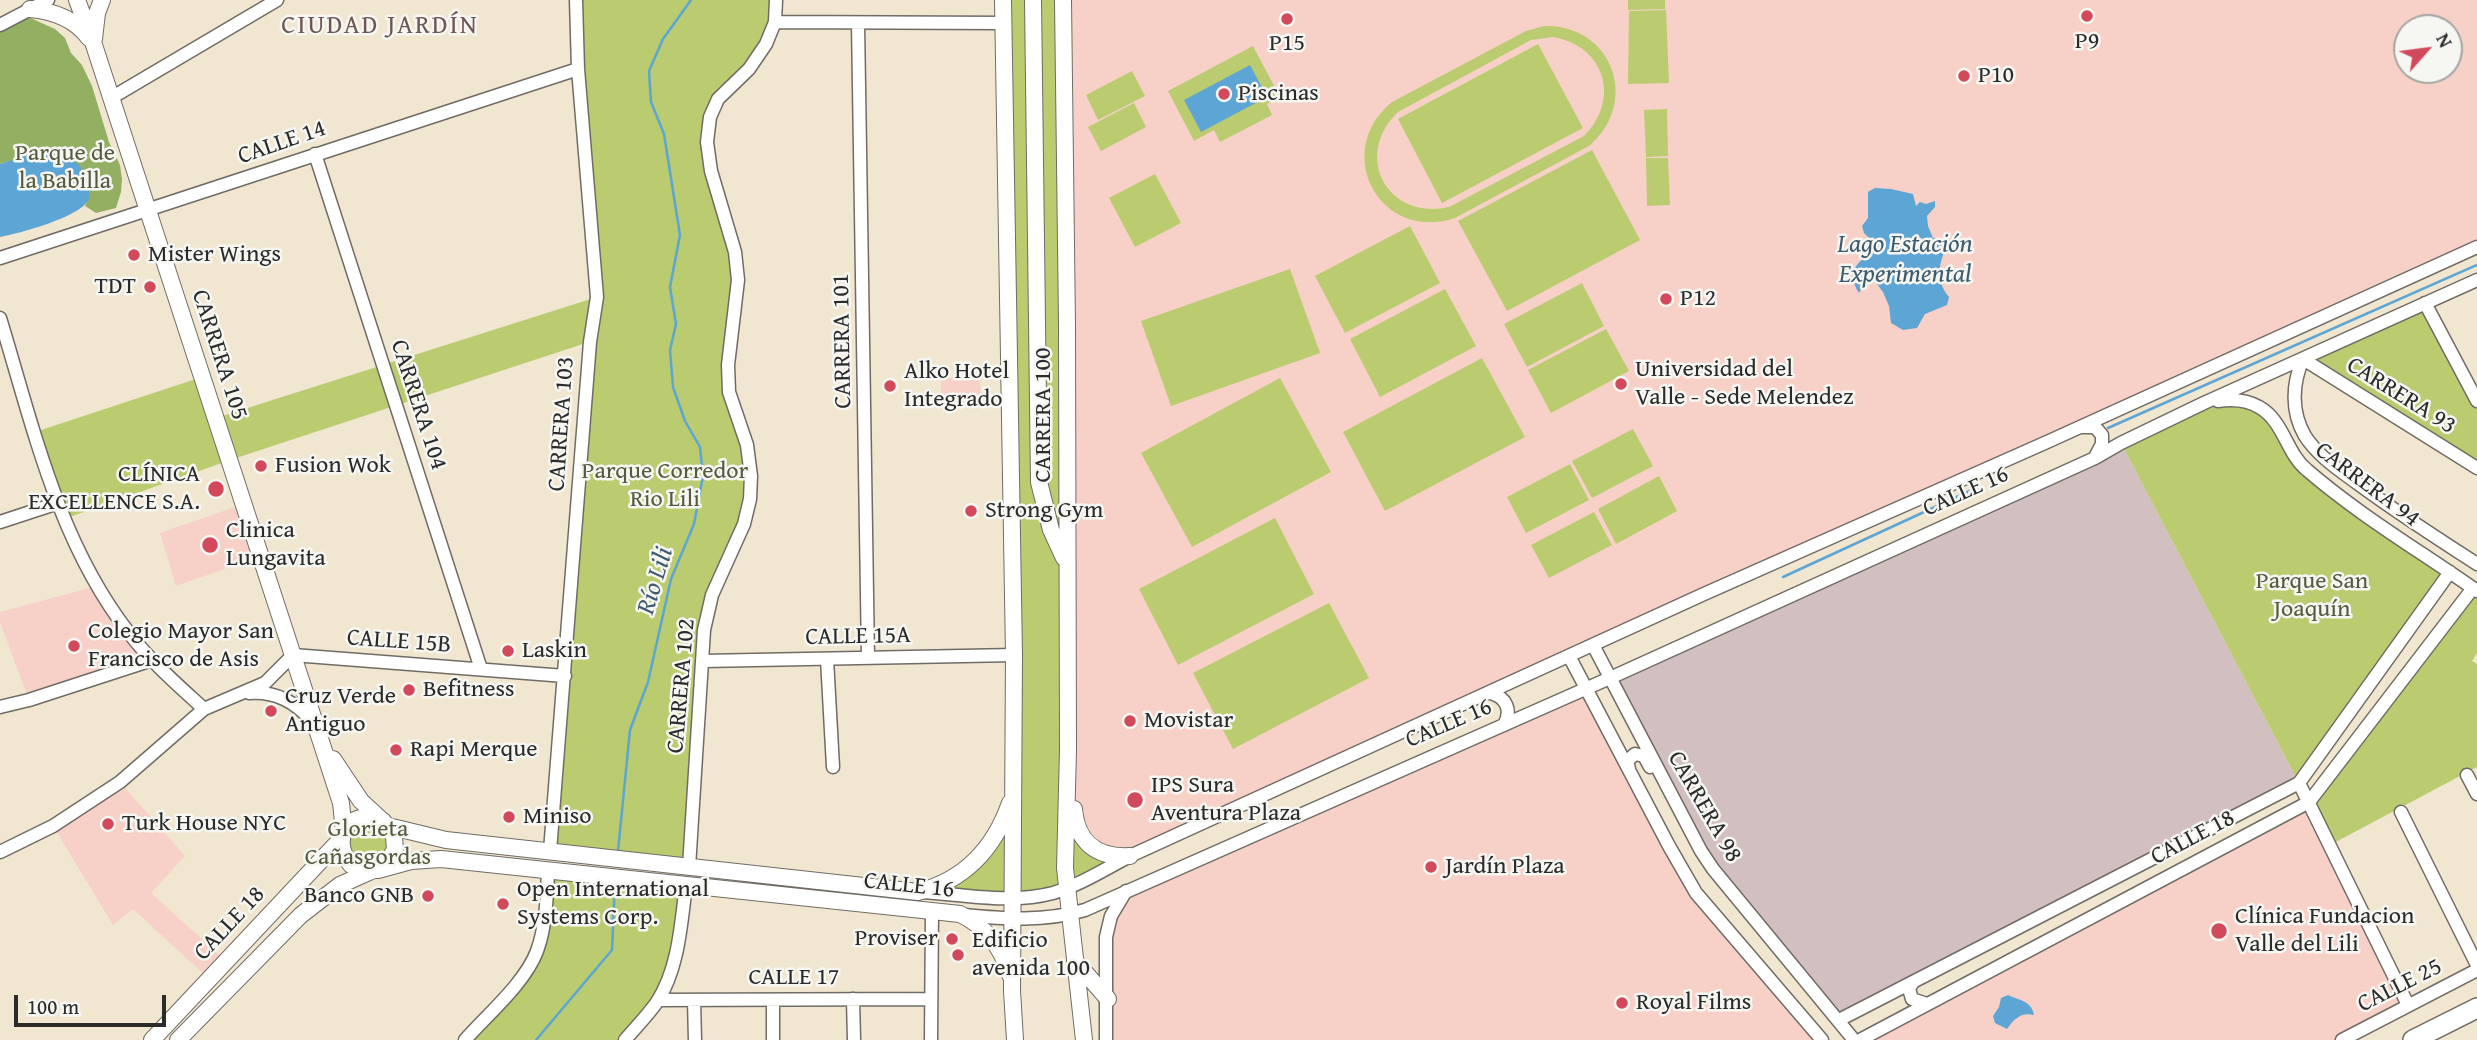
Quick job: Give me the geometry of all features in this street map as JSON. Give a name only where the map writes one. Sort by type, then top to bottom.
[{"type":"highway","points":[[2413,1040],[2477,1008]]},
{"type":"main road","name":"CARRERA 105","points":[[77,0],[341,803],[342,835]]},
{"type":"main road","points":[[94,45],[102,0]]},
{"type":"main road","name":"CARRERA 100","points":[[1003,0],[1014,655],[1014,1040]]},
{"type":"main road","points":[[1033,0],[1039,482],[1051,530],[1066,564]]},
{"type":"main road","name":"CARRERA 100","points":[[1063,0],[1068,750],[1065,868],[1084,1040]]},
{"type":"main road","points":[[30,9],[46,10],[67,19],[85,33],[94,45]]},
{"type":"main road","name":"CARRERA 105","points":[[316,726],[348,784],[361,801],[386,823]]},
{"type":"main road","points":[[1068,750],[1074,815],[1081,836],[1091,847],[1105,854],[1115,857],[1130,856]]},
{"type":"main road","points":[[918,892],[949,881],[979,858],[998,833],[1015,787]]},
{"type":"main road","points":[[369,816],[386,823],[394,837],[395,850],[389,862],[373,871],[351,865],[344,858],[342,835],[348,825],[361,817],[369,816]]},
{"type":"main road","name":"CALLE 16","points":[[386,823],[446,840],[918,892]]},
{"type":"main road","name":"CALLE 18","points":[[152,1040],[342,835]]},
{"type":"main road","name":"CALLE 16","points":[[373,871],[411,861],[441,859],[960,914]]},
{"type":"main road","name":"CALLE 18","points":[[184,1038],[301,915],[340,885],[373,871]]},
{"type":"main road","points":[[960,914],[982,928],[998,948],[1009,972],[1013,991]]},
{"type":"main road","points":[[1075,961],[1108,999]]},
{"type":"street","points":[[0,25],[48,0]]},
{"type":"street","points":[[111,98],[277,0]]},
{"type":"street","name":"CARRERA 103","points":[[550,851],[590,342],[597,297],[578,69],[576,0]]},
{"type":"street","name":"CARRERA 102","points":[[690,867],[704,631],[712,595],[744,524],[750,499],[751,476],[747,444],[729,392],[728,365],[738,280],[736,252],[711,171],[708,142],[710,117],[718,99],[749,69],[766,44],[775,22],[776,0]]},
{"type":"street","points":[[775,22],[1003,23]]},
{"type":"street","name":"CARRERA 101","points":[[858,23],[868,658]]},
{"type":"street","name":"CALLE 14","points":[[0,258],[578,69]]},
{"type":"street","name":"CARRERA 104","points":[[315,154],[481,668]]},
{"type":"street","name":"CALLE 16","points":[[918,892],[1014,897],[1051,894],[1068,888],[1130,856],[1593,645],[2477,247]]},
{"type":"street","name":"CALLE 16","points":[[960,914],[1042,919],[1071,914],[1586,689],[2095,458],[2204,404],[2477,280]]},
{"type":"street","points":[[2425,303],[2477,401]]},
{"type":"street","points":[[0,318],[71,538],[97,586],[128,632],[152,660],[204,709]]},
{"type":"street","name":"CARRERA 93","points":[[2303,359],[2477,468]]},
{"type":"street","name":"CARRERA 94","points":[[2303,359],[2295,381],[2294,399],[2304,433],[2314,449],[2381,501],[2477,564]]},
{"type":"street","name":"CARRERA 94","points":[[2204,404],[2232,399],[2259,406],[2281,429],[2304,468],[2370,518],[2475,589]]},
{"type":"street","points":[[2047,442],[2092,426],[2099,430],[2103,438],[2095,458]]},
{"type":"street","points":[[2370,518],[2367,507],[2370,502],[2381,501]]},
{"type":"street","points":[[0,522],[58,503]]},
{"type":"street","name":"CALLE 18","points":[[1839,1020],[2299,783],[2450,572]]},
{"type":"street","name":"CALLE 18","points":[[1857,1040],[2309,802],[2475,589]]},
{"type":"street","name":"CARRERA 98","points":[[1593,645],[1713,869],[1857,1040]]},
{"type":"street","points":[[0,852],[53,826],[120,782],[204,709],[265,684],[293,655]]},
{"type":"street","name":"CALLE 15B","points":[[293,655],[565,676]]},
{"type":"street","name":"CALLE 15A","points":[[703,662],[1014,655]]},
{"type":"street","name":"CARRERA 98","points":[[1569,656],[1696,893],[1822,1040]]},
{"type":"street","points":[[827,659],[833,767]]},
{"type":"street","points":[[0,707],[29,701],[152,660]]},
{"type":"street","points":[[245,693],[276,695],[290,701],[316,726]]},
{"type":"street","points":[[1490,693],[1501,697],[1508,707],[1504,725]]},
{"type":"street","points":[[1629,770],[1628,758],[1640,754],[1657,779],[1664,781]]},
{"type":"street","points":[[2467,775],[2477,794]]},
{"type":"street","points":[[2299,783],[2408,1006]]},
{"type":"street","points":[[2401,812],[2477,965]]},
{"type":"street","points":[[465,1040],[527,971],[537,950],[546,901],[548,870]]},
{"type":"street","points":[[625,1040],[658,1000],[678,943],[685,885]]},
{"type":"street","points":[[1106,1040],[1106,937],[1111,916],[1126,891]]},
{"type":"street","points":[[931,1040],[932,911]]},
{"type":"street","name":"CALLE 25","points":[[2342,1040],[2477,970]]},
{"type":"street","points":[[1913,982],[1909,989],[1912,999],[1927,1004]]},
{"type":"street","points":[[853,999],[854,1040]]},
{"type":"street","name":"CALLE 17","points":[[658,1000],[930,999]]},
{"type":"street","points":[[694,1000],[695,1040]]},
{"type":"street","points":[[773,1000],[774,1040]]},
{"type":"shaded area","name":"Universidad del Valle - Sede Melendez","points":[[1063,0],[2477,0],[2477,247],[1162,843],[1105,854],[1074,815]]},
{"type":"shaded area","points":[[980,377],[980,396],[941,397],[941,378]]},
{"type":"shaded area","points":[[2121,443],[2299,783],[1839,1020],[1713,869],[1610,678]]},
{"type":"shaded area","name":"Clinica Lungavita","points":[[244,504],[261,556],[176,586],[160,533]]},
{"type":"shaded area","name":"Colegio Mayor San Francisco de Asis","points":[[97,586],[152,660],[29,700],[0,622],[0,612]]},
{"type":"shaded area","name":"Jardín Plaza","points":[[1586,689],[1685,875],[1822,1040],[1106,1040],[1106,937],[1126,891]]},
{"type":"shaded area","points":[[120,782],[185,856],[151,893],[226,961],[209,979],[133,909],[113,925],[53,826]]},
{"type":"shaded area","name":"Clínica Fundacion Valle del Lili","points":[[2309,802],[2408,1005],[2342,1040],[1860,1040]]},
{"type":"green space","name":"Parque Corredor Rio Lili","points":[[576,0],[776,0],[766,44],[718,99],[707,142],[735,252],[728,365],[747,445],[750,499],[712,595],[689,867],[550,851],[589,342],[230,460],[64,519],[35,432],[202,377],[216,418],[597,297]]},
{"type":"green space","points":[[1003,0],[1063,0],[1074,815],[1081,837],[1130,856],[1039,896],[931,889],[965,871],[1015,787]]},
{"type":"green space","points":[[1628,0],[1665,0],[1665,9],[1628,10]]},
{"type":"green space","points":[[1666,10],[1669,83],[1628,84],[1629,11]]},
{"type":"green space","points":[[26,16],[55,29],[65,38],[71,53],[82,65],[92,86],[109,142],[120,165],[121,192],[116,208],[96,213],[85,206],[88,199],[86,180],[74,162],[64,158],[41,158],[0,164],[0,29]]},
{"type":"green space","points":[[1544,26],[1568,29],[1587,38],[1602,51],[1612,69],[1616,88],[1613,108],[1605,128],[1589,146],[1455,218],[1428,222],[1405,217],[1386,205],[1372,188],[1365,167],[1366,145],[1374,122],[1392,102],[1526,31]],"holes":[[[1553,37],[1571,42],[1585,51],[1602,76],[1602,106],[1584,136],[1449,207],[1427,209],[1409,204],[1394,195],[1383,181],[1378,165],[1378,147],[1384,129],[1398,112],[1531,40]]]},
{"type":"green space","points":[[1538,44],[1583,128],[1442,203],[1398,119]]},
{"type":"green space","name":"Piscinas","points":[[1253,46],[1280,97],[1267,104],[1272,115],[1220,142],[1214,130],[1194,141],[1168,91]]},
{"type":"green space","points":[[1132,71],[1145,96],[1098,120],[1086,95]]},
{"type":"green space","points":[[1134,103],[1146,127],[1101,151],[1088,127]]},
{"type":"green space","points":[[1667,109],[1668,156],[1646,157],[1644,110]]},
{"type":"green space","points":[[1592,150],[1640,240],[1507,311],[1458,221]]},
{"type":"green space","points":[[1646,158],[1668,158],[1670,205],[1647,206]]},
{"type":"green space","points":[[1155,174],[1181,223],[1135,247],[1109,198]]},
{"type":"green space","points":[[1410,226],[1440,283],[1345,333],[1315,276]]},
{"type":"green space","points":[[1290,269],[1320,353],[1171,406],[1141,321]]},
{"type":"green space","points":[[1582,283],[1604,326],[1527,367],[1504,324]]},
{"type":"green space","points":[[1445,289],[1476,346],[1380,397],[1350,339]]},
{"type":"green space","points":[[2425,303],[2477,401],[2477,468],[2303,359]]},
{"type":"green space","points":[[1606,329],[1629,371],[1551,413],[1528,370]]},
{"type":"green space","points":[[1482,358],[1525,437],[1385,511],[1343,432]]},
{"type":"green space","points":[[1280,378],[1331,472],[1192,547],[1141,453]]},
{"type":"green space","name":"Parque San Joaquín","points":[[2204,403],[2259,406],[2296,457],[2450,572],[2299,783],[2121,443]]},
{"type":"green space","points":[[1633,429],[1653,466],[1592,498],[1572,461]]},
{"type":"green space","points":[[1570,464],[1589,500],[1526,533],[1507,497]]},
{"type":"green space","points":[[1659,476],[1677,511],[1616,544],[1598,509]]},
{"type":"green space","points":[[1594,512],[1612,545],[1549,578],[1531,545]]},
{"type":"green space","points":[[1275,518],[1314,594],[1178,665],[1139,589]]},
{"type":"green space","points":[[2477,591],[2477,653],[2472,661],[2477,664],[2477,767],[2330,845],[2309,802]]},
{"type":"green space","points":[[1329,603],[1369,678],[1233,749],[1193,673]]},
{"type":"green space","name":"Glorieta Cañasgordas","points":[[348,825],[388,826],[389,862],[351,865]]},
{"type":"green space","points":[[548,870],[686,885],[668,975],[625,1040],[465,1040],[537,950]]},
{"type":"water","points":[[1250,65],[1267,97],[1201,132],[1184,100]]},
{"type":"water","points":[[51,154],[67,158],[80,166],[90,193],[85,205],[64,217],[35,228],[0,237],[0,164],[28,155]]},
{"type":"water","name":"Lago Estación Experimental","points":[[1875,188],[1913,194],[1916,206],[1920,202],[1926,204],[1935,201],[1935,207],[1927,216],[1928,226],[1933,238],[1950,241],[1940,269],[1941,283],[1949,297],[1947,305],[1925,314],[1917,328],[1903,330],[1891,323],[1889,306],[1874,280],[1867,279],[1859,293],[1853,279],[1854,269],[1870,251],[1870,239],[1862,226],[1868,218],[1868,192]]},
{"type":"water","points":[[2008,995],[2028,1004],[2034,1015],[2018,1017],[2007,1029],[1995,1023],[1993,1016],[2001,998]]},
{"type":"waterway","name":"Río Lili","points":[[618,851],[630,730],[648,682],[671,579],[694,524],[703,476],[700,447],[685,421],[673,387],[670,350],[676,324],[670,287],[680,235],[664,134],[651,102],[649,71],[663,39],[691,0]]},
{"type":"waterway","points":[[2108,428],[2477,265]]},
{"type":"waterway","points":[[1783,577],[1974,489]]},
{"type":"waterway","name":"Río Lili","points":[[536,1040],[612,950],[615,882]]},
{"type":"place","name":"P9","points":[[2087,16]]},
{"type":"place","name":"P15","points":[[1287,19]]},
{"type":"place","name":"P10","points":[[1964,76]]},
{"type":"place","name":"Piscinas","points":[[1224,94]]},
{"type":"place","name":"Mister Wings","points":[[134,255]]},
{"type":"place","name":"TDT","points":[[150,287]]},
{"type":"place","name":"P12","points":[[1666,299]]},
{"type":"place","name":"Universidad del Valle - Sede Melendez","points":[[1621,384]]},
{"type":"place","name":"Alko Hotel Integrado","points":[[890,386]]},
{"type":"place","name":"Fusion Wok","points":[[261,466]]},
{"type":"place","name":"CLÍNICA EXCELLENCE S.A.","points":[[216,489]]},
{"type":"place","name":"Strong Gym","points":[[971,511]]},
{"type":"place","name":"Clinica Lungavita","points":[[210,545]]},
{"type":"place","name":"Colegio Mayor San Francisco de Asis","points":[[74,646]]},
{"type":"place","name":"Laskin","points":[[508,651]]},
{"type":"place","name":"Befitness","points":[[409,690]]},
{"type":"place","name":"Cruz Verde Antiguo","points":[[271,711]]},
{"type":"place","name":"Movistar","points":[[1130,721]]},
{"type":"place","name":"Rapi Merque","points":[[396,750]]},
{"type":"place","name":"IPS Sura Aventura Plaza","points":[[1135,800]]},
{"type":"place","name":"Miniso","points":[[509,817]]},
{"type":"place","name":"Turk House NYC","points":[[108,824]]},
{"type":"place","name":"Jardín Plaza","points":[[1431,867]]},
{"type":"place","name":"Banco GNB","points":[[428,896]]},
{"type":"place","name":"Open International Systems Corp.","points":[[503,904]]},
{"type":"place","name":"Clínica Fundacion Valle del Lili","points":[[2219,931]]},
{"type":"place","name":"Proviser","points":[[952,939]]},
{"type":"place","name":"Edificio avenida 100","points":[[958,955]]},
{"type":"place","name":"Royal Films","points":[[1622,1003]]},
{"type":"district","name":"CIUDAD JARDÍN","points":[[380,26]]},
{"type":"park label","name":"Parque de la Babilla","points":[[65,168]]}]
